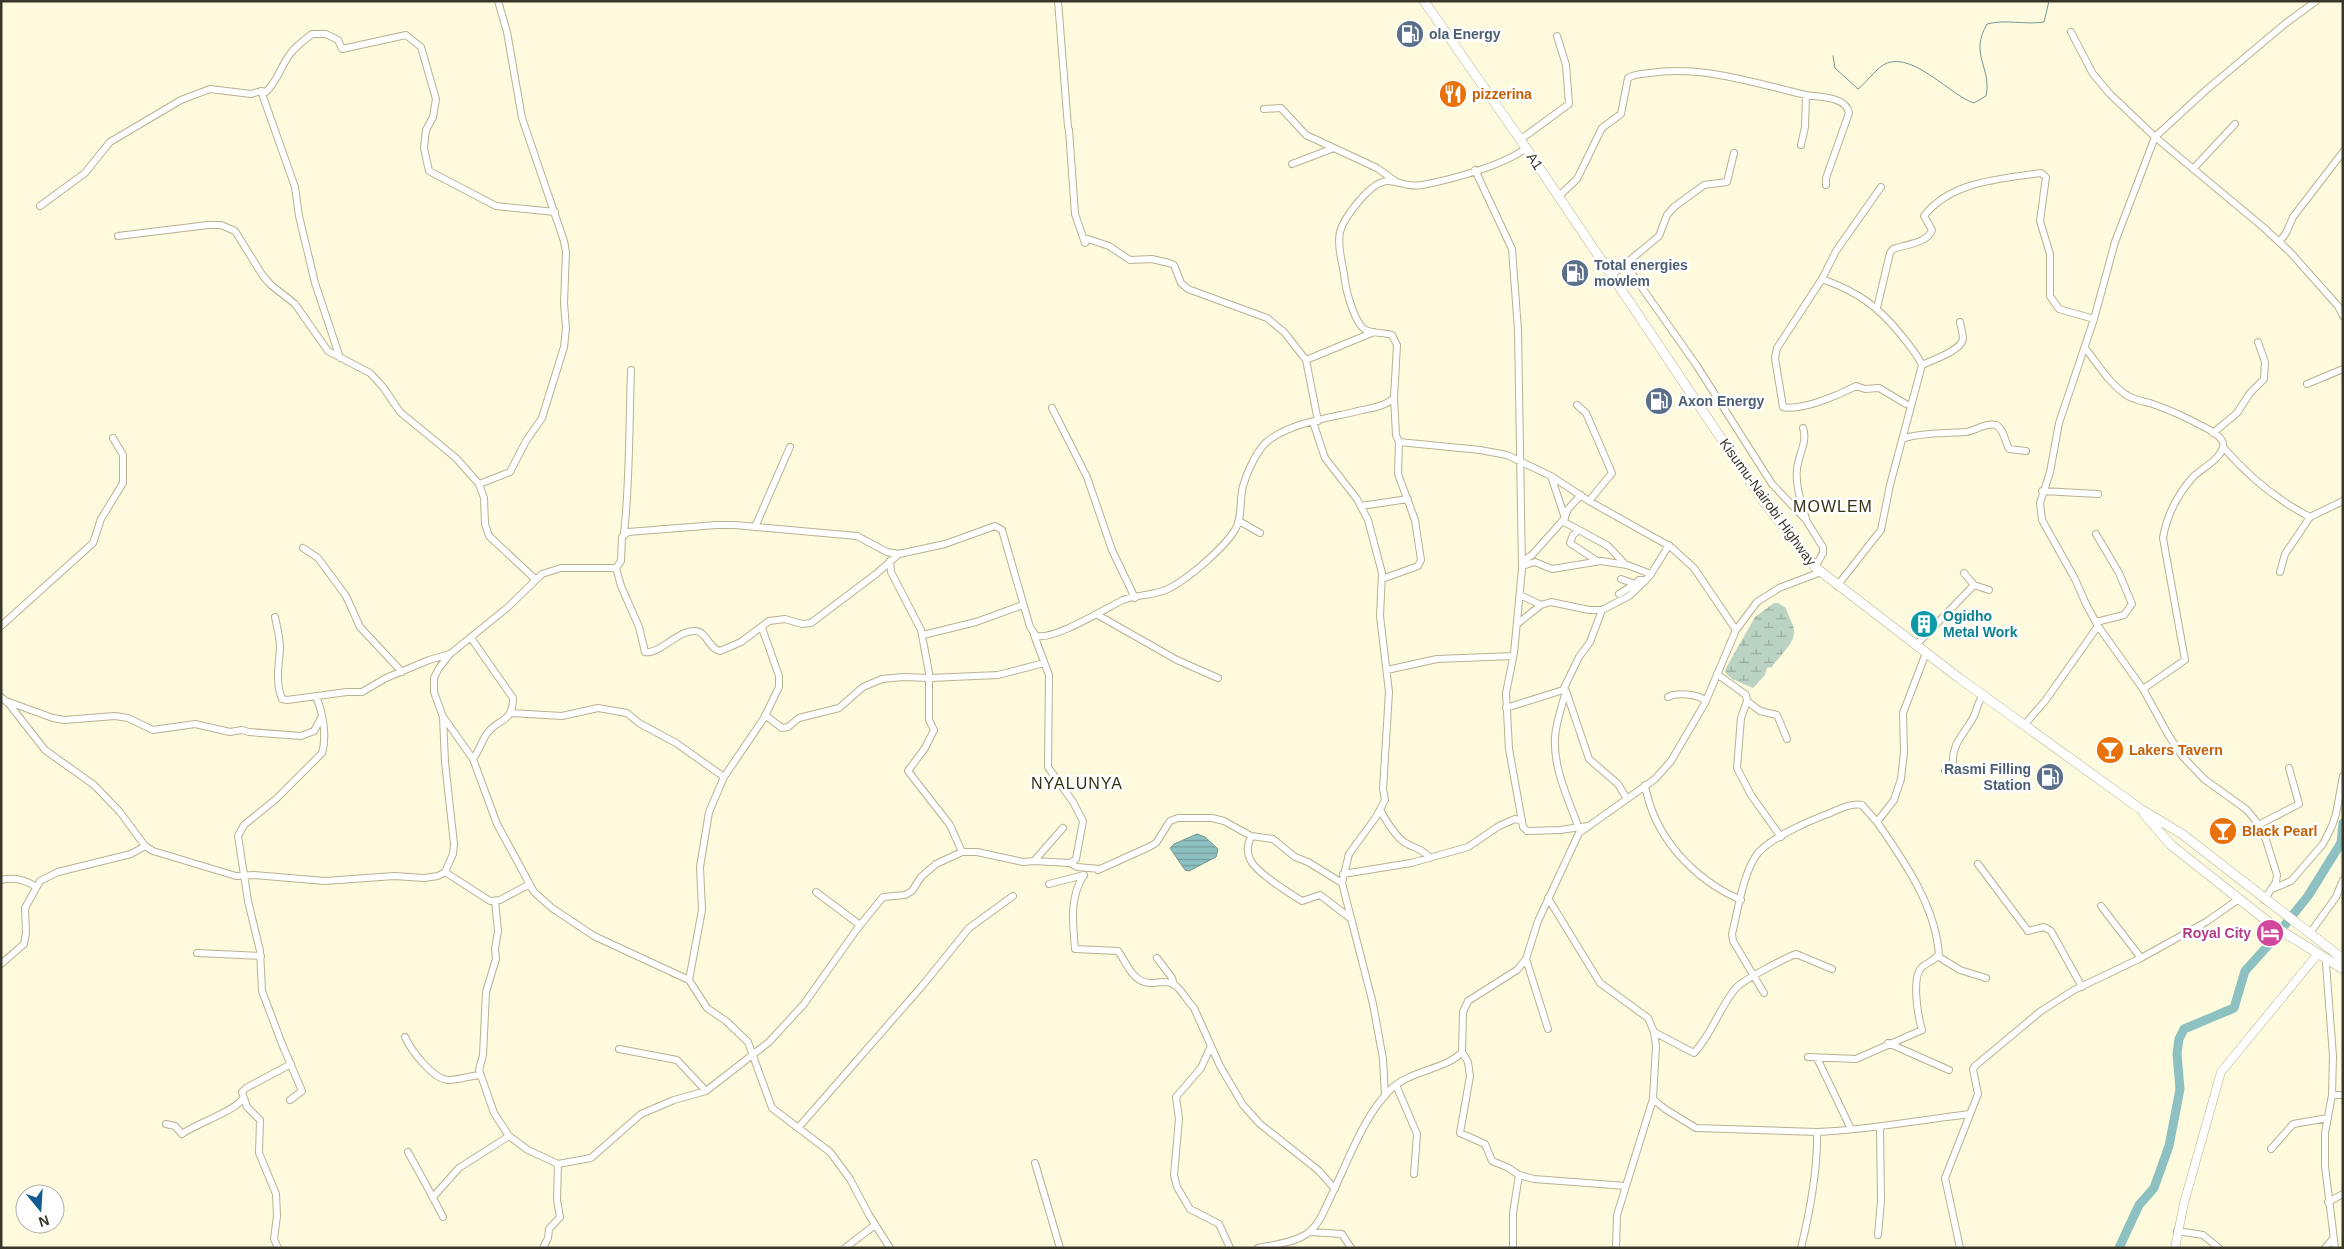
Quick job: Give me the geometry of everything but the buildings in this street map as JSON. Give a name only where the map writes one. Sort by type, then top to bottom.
[{"type":"highway","name":"A1","points":[[1424,1],[1611,276]]},
{"type":"highway","name":"Kisumu-Nairobi Highway","points":[[1611,276],[1764,502],[1818,570],[1926,653],[2140,808]]},
{"type":"highway","name":"A1","points":[[2140,808],[2187,838],[2283,915],[2310,933],[2343,960]]},
{"type":"highway","name":"A1","points":[[2140,808],[2177,850],[2272,925],[2317,955],[2343,969]]},
{"type":"highway","points":[[2177,850],[2187,838]]},
{"type":"main road","points":[[2175,1248],[2177,1231],[2221,1072],[2317,955]]},
{"type":"street","points":[[479,484],[502,476],[513,468],[526,441],[542,418],[557,362],[564,347],[566,328],[564,303],[566,252],[564,241],[522,118],[508,37],[498,1]]},
{"type":"street","points":[[1058,1],[1074,214],[1084,243],[1088,239],[1109,246],[1130,260],[1152,259],[1174,265],[1181,283],[1188,289],[1267,318],[1284,332],[1306,360],[1315,422],[1324,458],[1361,506],[1368,520],[1382,578],[1380,616],[1390,692],[1384,789],[1385,800],[1349,854],[1342,883],[1373,1004],[1383,1059],[1385,1096]]},
{"type":"street","points":[[2264,900],[2272,888],[2277,875],[2266,840],[2258,825],[2247,810],[2204,779],[2183,758],[2168,736],[2143,689],[2097,624],[2039,512],[2042,492],[2050,472],[2059,423],[2094,319],[2115,242],[2155,137],[2205,91],[2286,23],[2316,1]]},
{"type":"street","points":[[2071,32],[2093,74],[2110,94],[2155,137],[2244,210],[2279,242],[2338,306],[2343,316]]},
{"type":"street","points":[[40,206],[85,173],[110,142],[181,100],[210,89],[251,94],[261,91],[266,92],[280,75],[297,45],[312,34],[332,36],[338,40],[342,49],[406,35],[421,47],[436,99],[433,116],[426,130],[424,148],[429,171],[496,206],[554,212]]},
{"type":"street","points":[[1382,578],[1418,566],[1421,560],[1415,520],[1398,474],[1399,442],[1396,435],[1394,398],[1397,344],[1392,335],[1363,328],[1352,308],[1344,278],[1340,232],[1349,215],[1364,195],[1378,184],[1388,181],[1400,185],[1420,186],[1514,157],[1523,144],[1569,104],[1566,65],[1557,36]]},
{"type":"street","points":[[1558,196],[1577,179],[1602,128],[1621,114],[1626,83],[1630,76],[1673,70],[1698,71],[1769,84],[1806,95],[1832,98],[1849,111],[1826,178],[1826,184]]},
{"type":"street","points":[[261,91],[296,187],[299,216],[315,283],[340,358]]},
{"type":"street","points":[[1801,145],[1805,127],[1806,95]]},
{"type":"street","points":[[1264,109],[1281,108],[1306,135],[1377,168],[1400,185]]},
{"type":"street","points":[[2193,169],[2235,124]]},
{"type":"street","points":[[1292,164],[1334,148]]},
{"type":"street","points":[[2279,242],[2286,233],[2293,217],[2343,152]]},
{"type":"street","points":[[1611,276],[1659,236],[1667,215],[1674,207],[1704,185],[1727,182],[1734,153]]},
{"type":"street","points":[[1475,170],[1512,249],[1518,330],[1522,566],[1513,656],[1506,693],[1509,749],[1523,827],[1531,832],[1588,826]]},
{"type":"street","points":[[1877,308],[1891,250],[1912,244],[1929,235],[1932,230],[1924,216],[1946,196],[1955,190],[1969,186],[2041,173],[2046,177],[2040,221],[2050,254],[2050,296],[2059,309],[2094,319]]},
{"type":"street","points":[[1881,188],[1836,251],[1822,278],[1780,342],[1776,353],[1783,407],[1841,395],[1856,386],[1879,388],[1906,404]]},
{"type":"street","points":[[118,236],[208,225],[228,227],[235,232],[263,276],[271,285],[295,304],[328,351],[370,372],[384,387],[400,412],[456,458],[479,484],[484,498],[485,524],[489,536],[535,579]]},
{"type":"street","points":[[1626,264],[1702,373],[1772,484],[1806,520],[1823,547],[1818,570],[1779,588],[1757,602],[1736,630],[1706,701],[1672,761],[1654,779],[1627,800],[1579,833],[1548,898],[1526,960],[1517,970],[1468,1000],[1464,1012],[1462,1052],[1468,1062],[1470,1076],[1460,1133],[1485,1144],[1492,1161],[1507,1167],[1519,1175],[1534,1179],[1626,1186]]},
{"type":"street","points":[[1822,278],[1857,293],[1877,308],[1903,338],[1922,365],[1890,485],[1881,530],[1837,586]]},
{"type":"street","points":[[1922,365],[1951,352],[1961,343],[1960,322]]},
{"type":"street","points":[[1306,360],[1374,332]]},
{"type":"street","points":[[2213,433],[2237,413],[2250,393],[2264,379],[2266,362],[2258,342]]},
{"type":"street","points":[[2085,348],[2113,383],[2125,394],[2134,399],[2173,412],[2213,433],[2219,437],[2223,447],[2245,472],[2268,491],[2310,517]]},
{"type":"street","points":[[2307,384],[2343,369]]},
{"type":"street","points":[[616,568],[621,561],[622,537],[624,534],[628,495],[627,466],[631,370]]},
{"type":"street","points":[[1034,635],[1045,637],[1125,600],[1154,595],[1178,583],[1222,547],[1239,521],[1244,486],[1260,450],[1267,441],[1300,425],[1378,406],[1394,398]]},
{"type":"street","points":[[1577,405],[1586,412],[1612,473],[1589,501]]},
{"type":"street","points":[[1052,408],[1086,477],[1112,550],[1135,598]]},
{"type":"street","points":[[1904,438],[1924,433],[1965,432],[1981,427],[1997,426],[2001,429],[2009,449],[2026,451]]},
{"type":"street","points":[[1803,428],[1804,439],[1797,470],[1797,482],[1806,520]]},
{"type":"street","points":[[1,626],[93,543],[101,519],[123,483],[123,455],[113,438]]},
{"type":"street","points":[[1399,442],[1480,450],[1507,455],[1550,476],[1589,501],[1669,545],[1694,568],[1736,630]]},
{"type":"street","points":[[2143,689],[2186,660],[2163,538],[2165,524],[2170,509],[2182,491],[2194,477],[2217,457],[2223,447]]},
{"type":"street","points":[[755,527],[790,448]]},
{"type":"street","points":[[1550,476],[1564,519],[1578,530],[1608,546],[1627,565],[1648,577]]},
{"type":"street","points":[[2042,492],[2098,494]]},
{"type":"street","points":[[1522,566],[1526,559],[1532,555],[1564,519],[1568,509],[1581,495]]},
{"type":"street","points":[[1361,506],[1408,499]]},
{"type":"street","points":[[2280,572],[2285,554],[2310,517],[2343,501]]},
{"type":"street","points":[[1239,521],[1260,533]]},
{"type":"street","points":[[624,534],[716,525],[755,527],[857,536],[887,552],[899,554],[946,544],[989,528],[1000,527],[1023,605],[1049,675],[1048,767],[1073,802],[1083,822],[1076,860],[1070,863]]},
{"type":"street","points":[[1578,530],[1570,542],[1594,560],[1627,565]]},
{"type":"street","points":[[2025,724],[2046,701],[2097,624],[2124,615],[2132,604],[2119,573],[2096,534]]},
{"type":"street","points":[[1517,624],[1542,604],[1551,602],[1589,610],[1602,610],[1629,596],[1648,577],[1669,545]]},
{"type":"street","points":[[303,548],[318,558],[346,596],[360,627],[402,672]]},
{"type":"street","points":[[616,568],[647,653],[684,634],[694,631],[702,633],[712,648],[722,650],[741,642],[769,621],[785,619],[807,624],[811,623],[876,574],[899,554]]},
{"type":"street","points":[[890,561],[892,572],[923,635],[930,678],[929,720],[934,730],[908,771],[950,825],[962,852]]},
{"type":"street","points":[[1522,566],[1535,562],[1552,569],[1601,561]]},
{"type":"street","points":[[616,568],[561,568],[549,571],[535,579],[507,608],[450,654],[434,678],[434,692],[443,717],[472,759],[498,824],[528,885],[540,899],[594,936],[689,980],[707,1008],[726,1021],[748,1042],[772,1108],[817,1141],[836,1160],[859,1193],[875,1225],[890,1248]]},
{"type":"street","points":[[1964,573],[1974,585],[1989,590]]},
{"type":"street","points":[[1620,594],[1639,580],[1648,577]]},
{"type":"street","points":[[1621,579],[1635,584]]},
{"type":"street","points":[[1916,645],[1974,585]]},
{"type":"street","points":[[1520,595],[1542,604]]},
{"type":"street","points":[[923,635],[930,635],[976,622],[1023,605]]},
{"type":"street","points":[[1578,826],[1562,788],[1555,736],[1564,691],[1579,657],[1590,642],[1602,610]]},
{"type":"street","points":[[1096,614],[1177,660],[1218,678]]},
{"type":"street","points":[[275,617],[279,637],[277,674],[281,697],[287,700],[340,692],[362,692],[429,660],[450,654]]},
{"type":"street","points":[[689,980],[702,910],[700,867],[706,822],[724,777],[778,692],[779,682],[762,628]]},
{"type":"street","points":[[471,638],[511,692],[513,698],[511,713],[488,732],[472,759]]},
{"type":"street","points":[[1877,822],[1894,800],[1901,779],[1904,752],[1903,713],[1926,653]]},
{"type":"street","points":[[1387,670],[1443,659],[1513,656]]},
{"type":"street","points":[[765,715],[778,727],[788,727],[800,718],[838,708],[863,687],[882,679],[1007,674],[1044,663]]},
{"type":"street","points":[[1716,674],[1744,693],[1747,701],[1760,711],[1775,714],[1786,739]]},
{"type":"street","points":[[1506,708],[1564,691]]},
{"type":"street","points":[[1564,691],[1589,759],[1618,784],[1627,800]]},
{"type":"street","points":[[1668,697],[1680,694],[1698,696],[1706,701]]},
{"type":"street","points":[[1944,771],[1953,765],[1953,750],[1974,716],[1976,706],[1983,694]]},
{"type":"street","points":[[290,1100],[302,1091],[262,991],[261,956],[248,901],[239,832],[276,799],[322,753],[325,745],[322,717],[316,697]]},
{"type":"street","points":[[3,699],[53,718],[76,720],[122,716],[153,730],[195,724],[230,732],[242,730],[301,736],[314,732],[322,717]]},
{"type":"street","points":[[3,699],[45,750],[94,785],[120,812],[145,846],[168,857],[228,874],[325,881],[394,876],[429,878],[445,872],[453,854],[454,844],[445,762],[443,717]]},
{"type":"street","points":[[1747,701],[1741,718],[1737,768],[1751,795],[1781,837]]},
{"type":"street","points":[[511,713],[562,716],[598,708],[627,713],[639,723],[676,743],[724,777]]},
{"type":"street","points":[[2258,825],[2300,804],[2289,768]]},
{"type":"street","points":[[2272,888],[2291,881],[2323,844],[2336,814],[2343,776]]},
{"type":"street","points":[[1645,785],[1655,819],[1662,833],[1684,860],[1704,880],[1722,892],[1741,900]]},
{"type":"street","points":[[1764,993],[1732,938],[1745,881],[1758,853],[1811,820],[1859,804],[1867,809],[1877,822],[1919,890],[1930,917],[1939,957],[1960,970],[1986,978]]},
{"type":"street","points":[[1380,810],[1403,842],[1423,850],[1430,858]]},
{"type":"street","points":[[1048,884],[1084,875],[1149,848],[1160,837],[1170,821],[1178,818],[1212,818],[1224,821],[1251,836],[1273,839],[1295,857],[1308,862],[1342,883]]},
{"type":"street","points":[[1343,874],[1430,858],[1468,847],[1499,826],[1515,819],[1522,821]]},
{"type":"street","points":[[1034,861],[1063,828]]},
{"type":"street","points":[[1251,836],[1247,849],[1250,860],[1260,871],[1302,901],[1320,895],[1350,918]]},
{"type":"street","points":[[1,964],[24,944],[26,933],[25,908],[40,881],[58,872],[131,854],[145,846]]},
{"type":"street","points":[[495,901],[498,931],[495,949],[496,959],[486,992],[486,1025],[483,1055],[479,1068],[480,1075],[498,1123],[508,1136],[516,1143],[558,1164],[590,1158],[641,1114],[674,1100],[706,1091],[752,1056],[769,1042],[804,1004],[860,925],[883,897],[905,895],[912,891],[921,877],[936,864],[962,852],[977,852],[1023,862],[1070,863],[1077,867],[1100,869]]},
{"type":"street","points":[[1978,864],[2028,931],[2044,927],[2051,931],[2082,987]]},
{"type":"street","points":[[445,872],[490,901],[495,901],[528,885]]},
{"type":"street","points":[[1084,875],[1078,883],[1073,904],[1075,949],[1118,952],[1133,975],[1142,982],[1160,981],[1174,985]]},
{"type":"street","points":[[1,880],[13,878],[29,882],[36,887]]},
{"type":"street","points":[[2310,933],[2336,897],[2343,880]]},
{"type":"street","points":[[816,892],[860,925]]},
{"type":"street","points":[[798,1128],[922,986],[969,928],[1013,896]]},
{"type":"street","points":[[1548,898],[1597,979],[1648,1018],[1654,1032],[1656,1046],[1653,1099],[1617,1215],[1616,1248]]},
{"type":"street","points":[[1960,1248],[1945,1178],[1978,1090],[1975,1066],[2041,1011],[2082,987],[2141,958],[2206,922],[2240,899]]},
{"type":"street","points":[[2101,906],[2141,958]]},
{"type":"street","points":[[197,953],[261,956]]},
{"type":"street","points":[[1654,1032],[1694,1053],[1705,1041],[1736,987],[1754,975],[1774,966],[1784,958],[1796,954],[1832,969]]},
{"type":"street","points":[[1808,1057],[1856,1059],[1888,1043],[1922,1030],[1917,1012],[1918,973],[1922,967],[1938,955]]},
{"type":"street","points":[[1157,958],[1172,978],[1174,985],[1194,1008],[1230,1087],[1252,1116],[1312,1165],[1334,1188]]},
{"type":"street","points":[[1526,960],[1548,1029]]},
{"type":"street","points":[[2326,964],[2333,1030],[2332,1095],[2325,1132],[2325,1158],[2332,1240],[2335,1248]]},
{"type":"street","points":[[405,1037],[412,1051],[440,1079],[449,1080],[480,1075]]},
{"type":"street","points":[[1888,1043],[1949,1070]]},
{"type":"street","points":[[1211,1046],[1201,1068],[1176,1097],[1179,1119],[1174,1175],[1182,1197],[1190,1209],[1219,1224],[1230,1248]]},
{"type":"street","points":[[619,1049],[676,1060],[706,1091]]},
{"type":"street","points":[[1258,1248],[1294,1240],[1310,1232],[1322,1215],[1369,1120],[1385,1096],[1396,1085],[1411,1075],[1450,1061],[1462,1052]]},
{"type":"street","points":[[1817,1058],[1851,1129]]},
{"type":"street","points":[[278,1248],[274,1239],[277,1216],[276,1194],[259,1153],[260,1120],[249,1110],[242,1092],[291,1064]]},
{"type":"street","points":[[1396,1085],[1417,1134],[1414,1174]]},
{"type":"street","points":[[2332,1095],[2343,1095]]},
{"type":"street","points":[[166,1124],[175,1126],[182,1134],[239,1105],[243,1098]]},
{"type":"street","points":[[1653,1099],[1665,1109],[1696,1128],[1817,1132],[1880,1127],[1910,1121],[1970,1114]]},
{"type":"street","points":[[2271,1148],[2294,1124],[2328,1118]]},
{"type":"street","points":[[1878,1235],[1881,1201],[1880,1127]]},
{"type":"street","points":[[1801,1248],[1807,1224],[1815,1168],[1817,1132]]},
{"type":"street","points":[[434,1196],[459,1168],[508,1136]]},
{"type":"street","points":[[408,1152],[423,1181],[434,1196],[443,1217]]},
{"type":"street","points":[[1035,1163],[1060,1248]]},
{"type":"street","points":[[543,1248],[550,1229],[560,1217],[557,1200],[558,1164]]},
{"type":"street","points":[[1513,1248],[1513,1213],[1519,1175]]},
{"type":"street","points":[[2328,1202],[2343,1194]]},
{"type":"street","points":[[846,1248],[875,1225]]},
{"type":"street","points":[[2177,1231],[2203,1235],[2219,1248]]},
{"type":"street","points":[[1310,1232],[1342,1234],[1351,1248]]},
{"type":"street","points":[[1345,1248],[1346,1240]]},
{"type":"street","points":[[2325,1248],[2332,1240]]},
{"type":"green space","points":[[1774,603],[1778,603],[1786,608],[1794,628],[1794,635],[1786,650],[1772,667],[1767,668],[1765,675],[1753,688],[1732,679],[1725,672],[1755,617]]},
{"type":"water","points":[[1197,834],[1205,837],[1218,849],[1216,857],[1189,871],[1185,870],[1170,848],[1174,844]]},
{"type":"waterway","points":[[1833,56],[1835,68],[1858,89],[1883,65],[1898,62],[1921,69],[1974,103],[1986,96],[1986,77],[1980,53],[1980,44],[1987,24],[2001,22],[2044,22],[2049,1]]},
{"type":"waterway","points":[[2119,1248],[2139,1205],[2154,1188],[2169,1146],[2180,1089],[2177,1054],[2179,1039],[2184,1029],[2234,1008],[2245,971],[2308,896],[2341,843],[2343,823]]},
{"type":"place","name":"ola Energy","points":[[1410,34]]},
{"type":"place","name":"pizzerina","points":[[1453,94]]},
{"type":"place","name":"Total energies mowlem","points":[[1575,273]]},
{"type":"place","name":"Axon Energy","points":[[1659,401]]},
{"type":"place","name":"Ogidho Metal Work","points":[[1924,624]]},
{"type":"place","name":"Lakers Tavern","points":[[2110,750]]},
{"type":"place","name":"Rasmi Filling Station","points":[[2050,777]]},
{"type":"place","name":"Black Pearl","points":[[2223,831]]},
{"type":"place","name":"Royal City","points":[[2270,933]]},
{"type":"district","name":"MOWLEM","points":[[1833,506]]},
{"type":"district","name":"NYALUNYA","points":[[1077,783]]}]
